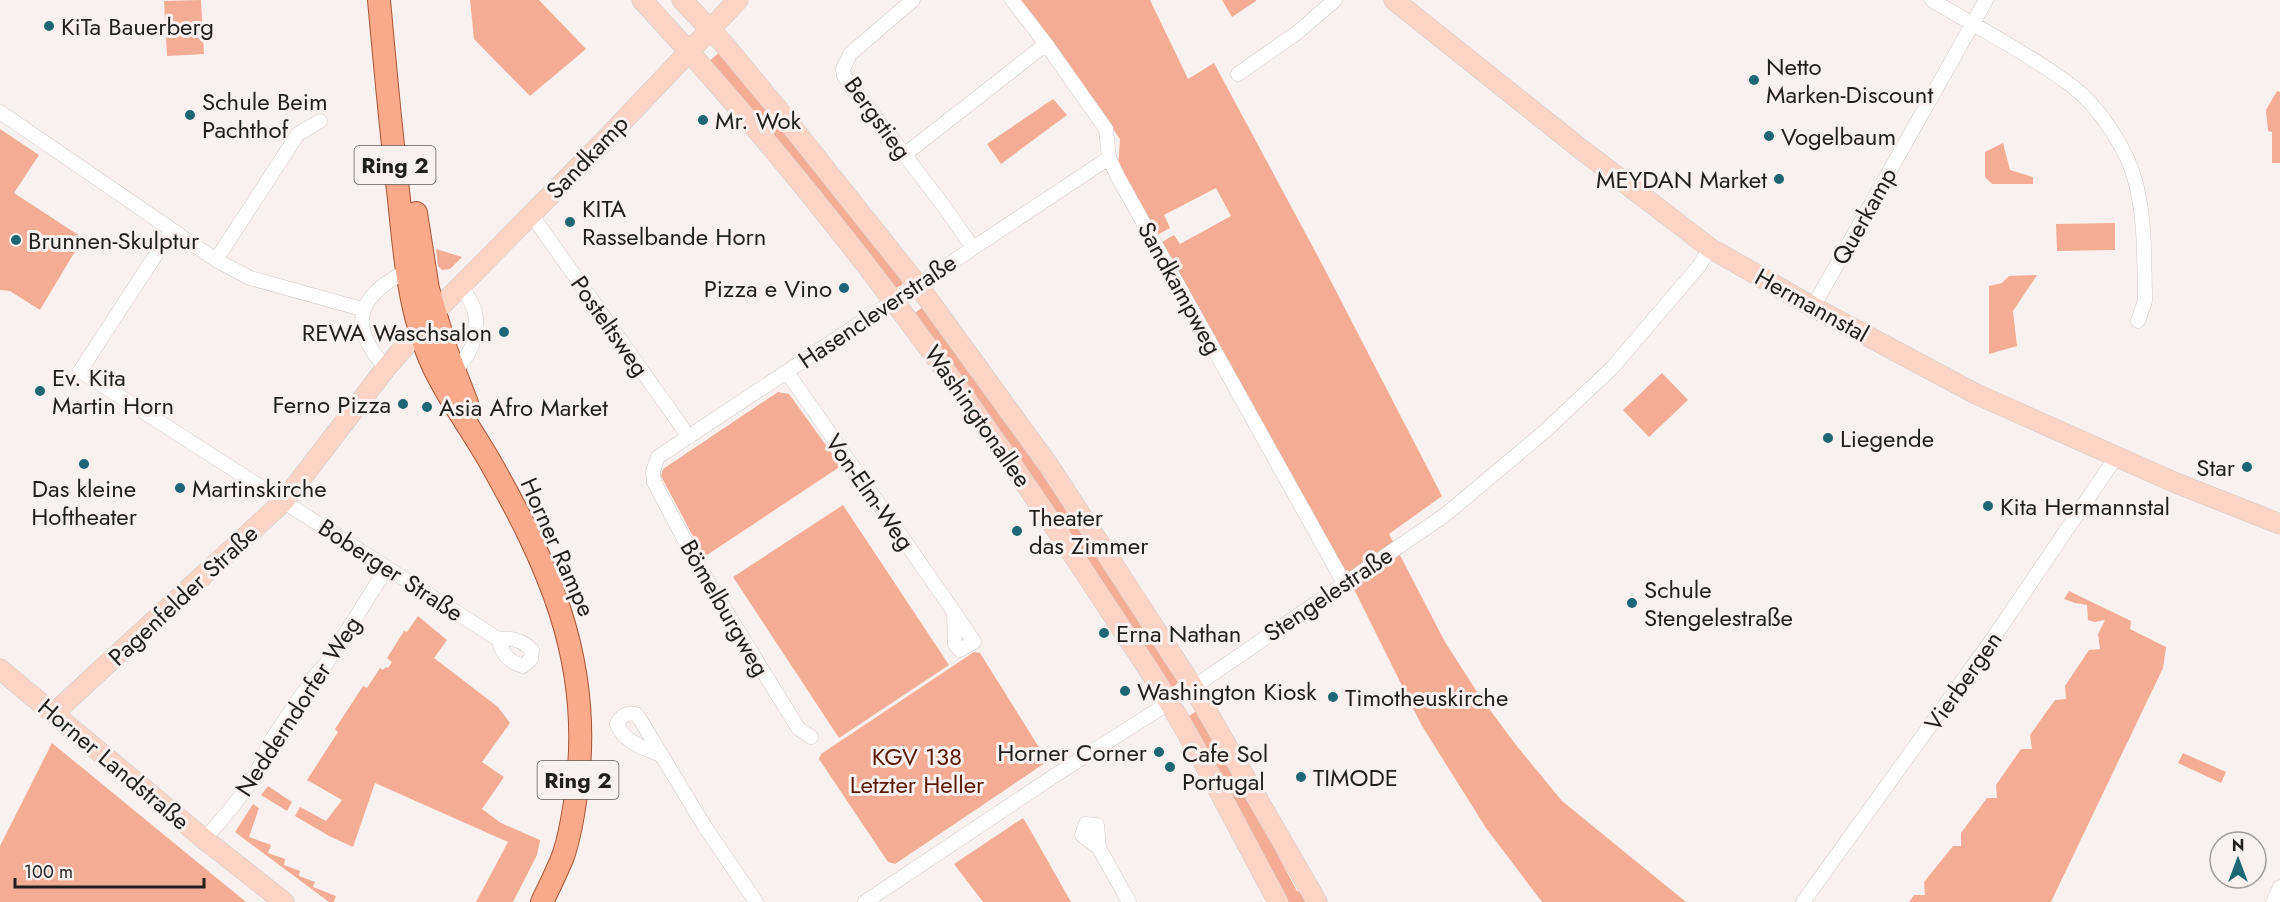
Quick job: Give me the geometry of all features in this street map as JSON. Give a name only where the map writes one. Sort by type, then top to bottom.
[{"type":"main road","name":"Ring 2","points":[[379,0],[407,271],[419,330]]},
{"type":"main road","name":"Ring 2","points":[[395,0],[407,149],[423,265],[434,313]]},
{"type":"main road","name":"Horner Rampe","points":[[434,313],[490,461]]},
{"type":"main road","name":"Horner Rampe","points":[[419,330],[436,372],[490,461],[531,541],[557,600],[572,652],[580,696],[581,728],[576,791],[563,857],[542,902]]},
{"type":"street","name":"Washingtonallee","points":[[642,0],[741,112],[895,300],[1033,494],[1169,703],[1278,902]]},
{"type":"street","name":"Washingtonallee","points":[[682,0],[775,105],[917,284],[1049,466],[1193,687],[1317,902]]},
{"type":"street","name":"Sandkamp","points":[[434,313],[607,138],[738,0]]},
{"type":"street","name":"Bergstieg","points":[[913,0],[850,54],[843,69],[848,83],[973,248]]},
{"type":"street","name":"Sandkampweg","points":[[1012,0],[1106,129],[1109,158],[1344,583]]},
{"type":"street","points":[[1238,74],[1298,32],[1335,0]]},
{"type":"street","name":"Hermannstal","points":[[1395,0],[1577,146],[1710,248],[1812,307],[1976,394],[2116,457],[2280,524]]},
{"type":"street","points":[[1932,0],[2073,87],[2104,119],[2121,146],[2136,183],[2144,231],[2145,301],[2138,321]]},
{"type":"street","name":"Querkamp","points":[[1812,307],[1986,0]]},
{"type":"street","points":[[904,155],[1046,44]]},
{"type":"street","points":[[0,112],[216,260],[250,278],[362,309]]},
{"type":"street","points":[[216,260],[298,134],[321,121]]},
{"type":"street","name":"Hasencleverstraße","points":[[653,471],[658,457],[1109,158]]},
{"type":"street","name":"Posteltsweg","points":[[531,214],[689,437]]},
{"type":"street","name":"Boberger Straße","points":[[172,230],[80,371],[498,639]]},
{"type":"street","name":"Stengelestraße","points":[[866,902],[1060,772],[1193,687],[1445,515],[1552,425],[1612,368],[1699,266],[1710,248]]},
{"type":"street","points":[[386,369],[367,344],[363,330],[362,309],[372,293],[393,277],[407,271]]},
{"type":"street","points":[[455,370],[463,363],[472,349],[476,333],[471,302],[460,286]]},
{"type":"street","points":[[419,330],[434,313]]},
{"type":"street","name":"Pagenfelder Straße","points":[[53,714],[284,501],[419,330]]},
{"type":"street","name":"Von-Elm-Weg","points":[[787,372],[954,612]]},
{"type":"street","name":"Vierbergen","points":[[1803,902],[1994,638],[2116,457]]},
{"type":"street","name":"Bömelburgweg","points":[[653,471],[654,482],[712,588],[798,728],[811,737]]},
{"type":"street","name":"Nedderndorfer Weg","points":[[204,839],[242,794],[266,756],[268,745],[314,677],[326,664],[387,568]]},
{"type":"street","name":"Horner Landstraße","points":[[0,669],[204,839],[284,902]]},
{"type":"street","points":[[660,755],[756,902]]},
{"type":"street","points":[[1100,848],[1129,902]]},
{"type":"street","points":[[2273,902],[2280,887]]},
{"type":"green space","points":[[201,0],[204,54],[167,56],[164,1]]},
{"type":"green space","points":[[470,0],[539,0],[586,49],[530,96],[474,39]]},
{"type":"green space","points":[[1019,0],[1150,0],[1188,79],[1214,63],[1322,264],[1442,496],[1389,534],[1445,642],[1481,698],[1562,801],[1686,902],[1542,902],[1486,828],[1422,726],[1343,567],[1160,243],[1174,235],[1180,244],[1231,216],[1216,188],[1164,215],[1170,228],[1155,236],[1118,168],[1120,139],[1082,83]]},
{"type":"green space","points":[[1222,0],[1256,0],[1256,1],[1232,17]]},
{"type":"green space","points":[[721,51],[904,278],[902,285],[896,288],[891,287],[706,64]]},
{"type":"green space","points":[[2277,91],[2280,92],[2280,163],[2272,163],[2272,132],[2268,131],[2266,110]]},
{"type":"green space","points":[[1053,99],[1067,115],[1001,164],[987,144]]},
{"type":"green space","points":[[0,129],[39,155],[14,193],[83,238],[40,310],[10,291],[0,290]]},
{"type":"green space","points":[[2003,143],[2010,170],[2033,177],[2033,184],[1992,184],[1985,177],[1985,152]]},
{"type":"green space","points":[[2115,223],[2115,250],[2057,251],[2056,224]]},
{"type":"green space","points":[[436,249],[462,257],[450,269],[442,270],[438,266]]},
{"type":"green space","points":[[2037,275],[2013,311],[2017,346],[1989,354],[1989,286],[2002,283],[2009,276]]},
{"type":"green space","points":[[927,304],[984,379],[1179,682],[1173,687],[1167,687],[912,315]]},
{"type":"green space","points":[[1662,373],[1688,400],[1649,437],[1623,410]]},
{"type":"green space","points":[[778,392],[789,394],[841,466],[704,557],[661,476],[663,469]]},
{"type":"green space","points":[[843,505],[949,665],[839,738],[733,577]]},
{"type":"green space","points":[[2069,591],[2131,621],[2130,629],[2166,647],[2163,668],[2051,902],[1909,902],[1914,895],[1925,895],[1924,882],[1953,846],[1961,846],[1961,833],[1987,798],[1997,798],[1996,785],[2021,749],[2032,749],[2030,735],[2055,700],[2066,699],[2065,686],[2089,650],[2100,649],[2098,634],[2105,620],[2094,622],[2088,620],[2087,605],[2064,599]]},
{"type":"green space","points":[[418,616],[447,640],[434,658],[498,707],[510,723],[482,762],[504,777],[482,809],[501,823],[540,840],[537,855],[513,902],[476,902],[508,842],[375,783],[353,847],[295,816],[300,807],[326,821],[342,800],[307,780],[338,732],[335,729],[363,686],[367,688],[380,668],[383,670],[388,668],[392,662],[387,658],[404,631],[407,632]]},
{"type":"green space","name":"KGV 138 Letzter Heller","points":[[974,652],[980,653],[1045,757],[1045,763],[895,864],[888,862],[819,759],[821,754]]},
{"type":"green space","points":[[1200,709],[1297,891],[1302,893],[1308,902],[1288,902],[1184,719]]},
{"type":"green space","points":[[52,743],[246,902],[0,902],[0,846]]},
{"type":"green space","points":[[2183,753],[2226,772],[2221,783],[2178,763]]},
{"type":"green space","points":[[268,786],[292,802],[287,811],[261,795]]},
{"type":"green space","points":[[253,804],[259,808],[249,837],[271,845],[268,853],[285,859],[284,865],[300,871],[299,876],[315,882],[313,887],[336,896],[334,902],[329,902],[235,832]]},
{"type":"green space","points":[[1023,818],[1071,902],[983,902],[954,864]]},
{"type":"place","name":"KiTa Bauerberg","points":[[49,26]]},
{"type":"place","name":"Netto Marken-Discount","points":[[1754,80]]},
{"type":"place","name":"Schule Beim Pachthof","points":[[190,115]]},
{"type":"place","name":"Mr. Wok","points":[[703,120]]},
{"type":"place","name":"Vogelbaum","points":[[1769,136]]},
{"type":"place","name":"MEYDAN Market","points":[[1779,179]]},
{"type":"place","name":"KITA Rasselbande Horn","points":[[570,222]]},
{"type":"place","name":"Brunnen-Skulptur","points":[[16,240]]},
{"type":"place","name":"Pizza e Vino","points":[[844,288]]},
{"type":"place","name":"REWA Waschsalon","points":[[504,332]]},
{"type":"place","name":"Ev. Kita Martin Horn","points":[[40,391]]},
{"type":"place","name":"Ferno Pizza","points":[[403,404]]},
{"type":"place","name":"Asia Afro Market","points":[[427,407]]},
{"type":"place","name":"Liegende","points":[[1828,438]]},
{"type":"place","name":"Das kleine Hoftheater","points":[[84,464]]},
{"type":"place","name":"Star","points":[[2247,467]]},
{"type":"place","name":"Martinskirche","points":[[180,488]]},
{"type":"place","name":"Kita Hermannstal","points":[[1988,506]]},
{"type":"place","name":"Theater das Zimmer","points":[[1017,531]]},
{"type":"place","name":"Schule Stengelestraße","points":[[1632,603]]},
{"type":"place","name":"Erna Nathan","points":[[1104,633]]},
{"type":"place","name":"Washington Kiosk","points":[[1125,691]]},
{"type":"place","name":"Timotheuskirche","points":[[1333,697]]},
{"type":"place","name":"Horner Corner","points":[[1159,752]]},
{"type":"place","name":"Cafe Sol Portugal","points":[[1170,767]]},
{"type":"place","name":"TIMODE","points":[[1301,777]]}]
